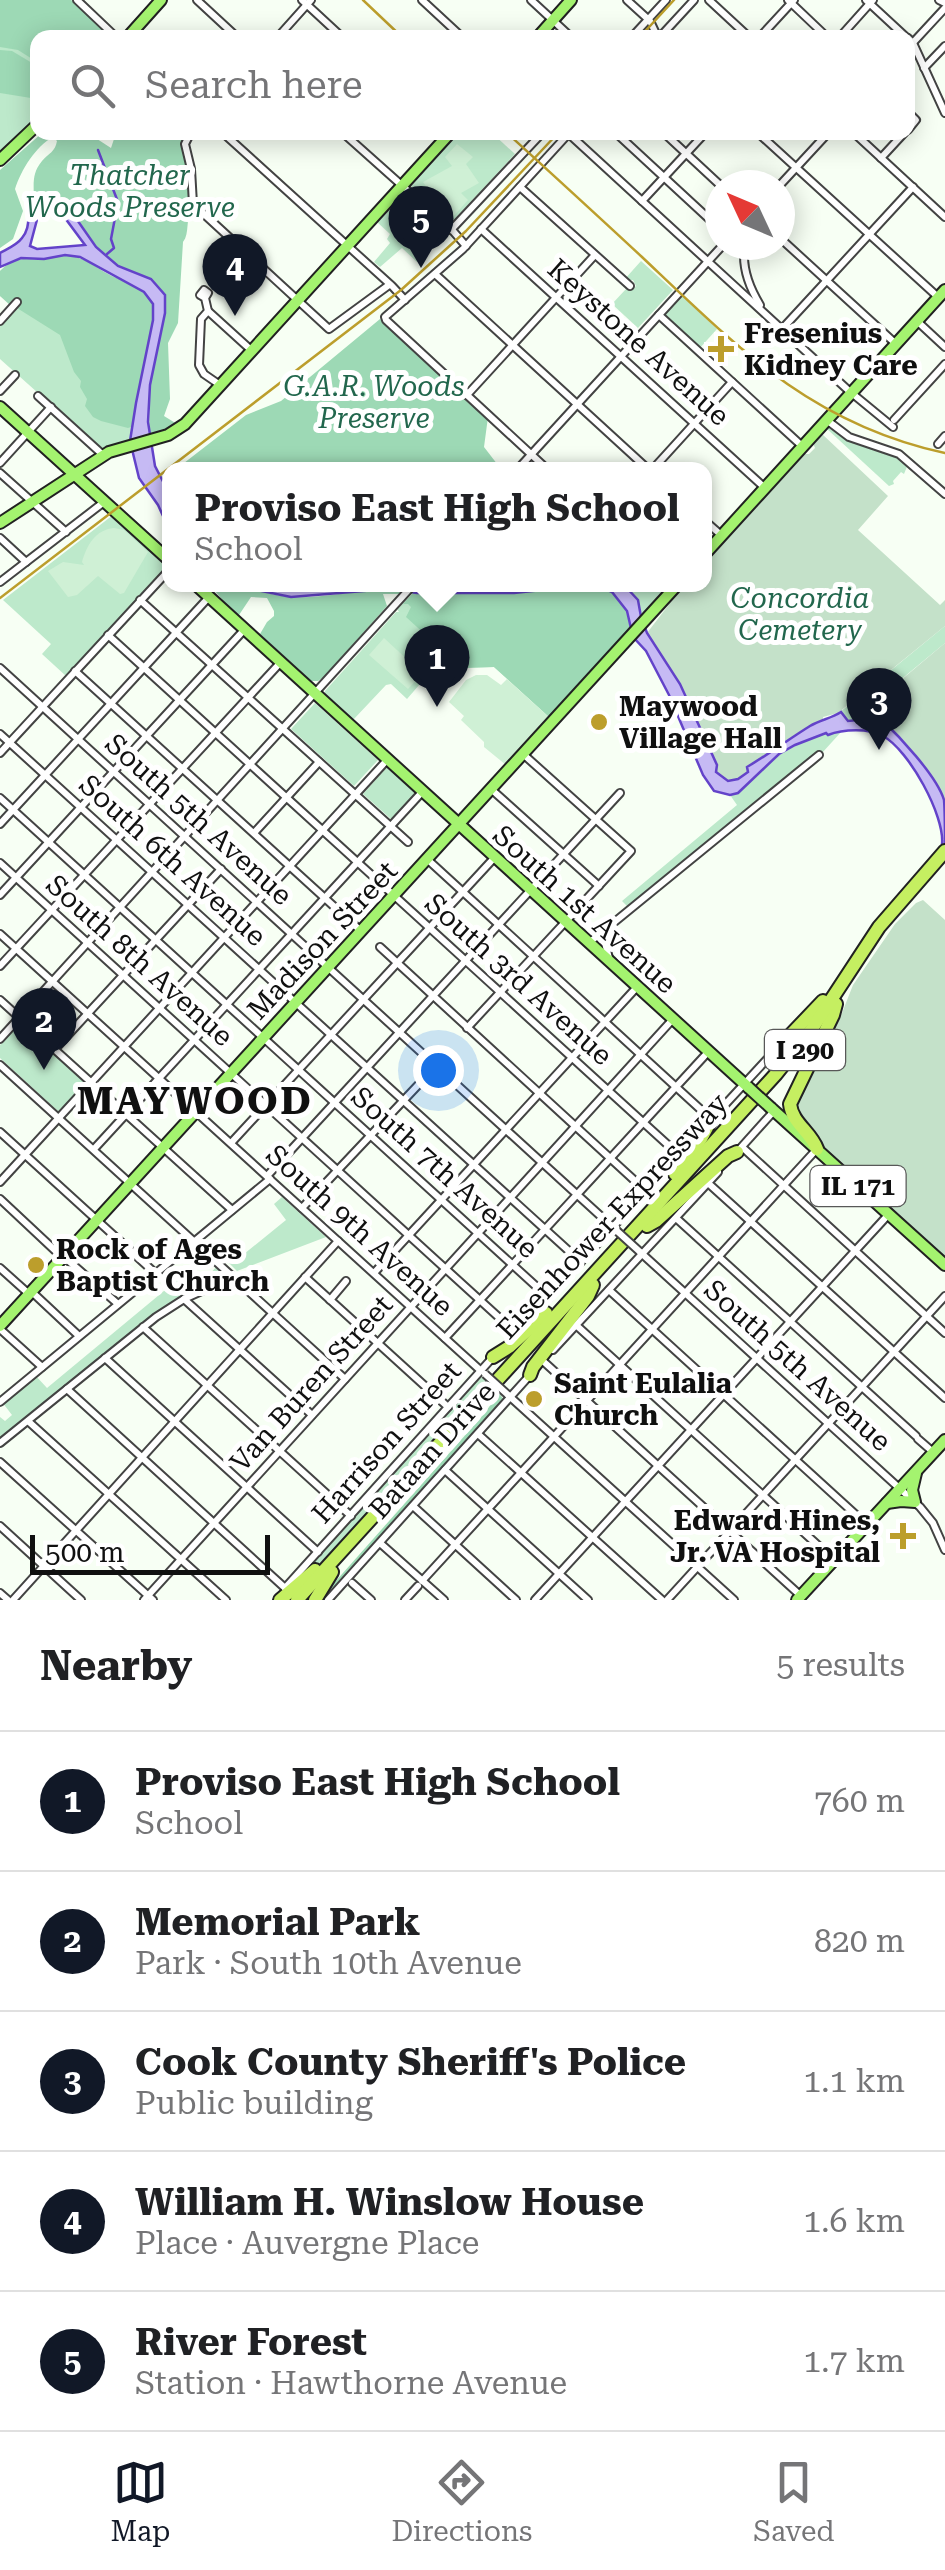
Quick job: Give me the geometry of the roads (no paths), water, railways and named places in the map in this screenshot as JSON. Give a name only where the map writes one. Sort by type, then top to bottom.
[{"type":"highway","name":"Eisenhower Expressway","points":[[307,1600],[789,1059],[896,904],[945,850]]},
{"type":"highway","name":"Eisenhower Expressway","points":[[297,1600],[782,1080],[890,922],[945,860]]},
{"type":"highway","points":[[781,1045],[851,969]]},
{"type":"highway","points":[[817,1150],[790,1110],[791,1100],[836,1004]]},
{"type":"highway","points":[[773,1110],[808,1065]]},
{"type":"highway","points":[[651,1211],[711,1121]]},
{"type":"highway","points":[[647,1226],[739,1149]]},
{"type":"highway","points":[[493,1357],[578,1284],[592,1280],[588,1296],[533,1366],[530,1376]]},
{"type":"highway","points":[[280,1596],[348,1543]]},
{"type":"highway","points":[[316,1600],[332,1572]]},
{"type":"main road","points":[[134,30],[161,0]]},
{"type":"main road","points":[[544,30],[572,0]]},
{"type":"main road","points":[[0,160],[30,132]]},
{"type":"main road","points":[[0,523],[104,455],[160,438],[185,424],[443,140]]},
{"type":"main road","points":[[712,547],[943,294]]},
{"type":"main road","points":[[0,407],[162,557]]},
{"type":"main road","name":"South 1st Avenue","points":[[205,592],[945,1265]]},
{"type":"main road","name":"Madison Street","points":[[0,1328],[670,592]]},
{"type":"main road","points":[[799,1598],[945,1440]]},
{"type":"main road","points":[[886,1504],[915,1502],[912,1490],[917,1470]]},
{"type":"street","points":[[77,0],[109,30]]},
{"type":"street","points":[[197,0],[229,30]]},
{"type":"street","points":[[422,0],[454,30]]},
{"type":"street","points":[[531,0],[564,30]]},
{"type":"street","points":[[626,0],[654,30]]},
{"type":"street","points":[[639,30],[666,0]]},
{"type":"street","points":[[666,30],[694,0]]},
{"type":"street","points":[[711,1],[742,30]]},
{"type":"street","points":[[767,30],[791,1],[820,30]]},
{"type":"street","points":[[846,30],[870,1],[898,30]]},
{"type":"street","points":[[284,30],[307,2],[335,30]]},
{"type":"street","points":[[915,36],[943,9]]},
{"type":"street","points":[[924,68],[945,46]]},
{"type":"street","points":[[915,52],[945,113]]},
{"type":"street","points":[[187,140],[193,204],[330,330],[388,285]]},
{"type":"street","points":[[231,140],[404,300]]},
{"type":"street","points":[[351,140],[466,246]]},
{"type":"street","points":[[450,231],[535,140]]},
{"type":"street","points":[[540,462],[385,316],[466,246],[563,140]]},
{"type":"street","points":[[577,140],[853,393],[894,424],[945,364]]},
{"type":"street","points":[[624,140],[705,215]]},
{"type":"street","points":[[672,140],[705,171]]},
{"type":"street","points":[[642,201],[699,140]]},
{"type":"street","points":[[766,140],[869,234],[943,294]]},
{"type":"street","points":[[796,168],[822,140]]},
{"type":"street","points":[[863,140],[945,216]]},
{"type":"street","points":[[882,158],[898,140]]},
{"type":"street","points":[[520,187],[630,286]]},
{"type":"street","points":[[782,329],[913,187]]},
{"type":"street","name":"Keystone Avenue","points":[[481,229],[766,489]]},
{"type":"street","points":[[795,251],[897,344]]},
{"type":"street","points":[[467,395],[594,256]]},
{"type":"street","points":[[743,260],[756,298],[771,319]]},
{"type":"street","points":[[524,462],[708,261]]},
{"type":"street","points":[[436,274],[642,462]]},
{"type":"street","points":[[205,298],[208,310],[252,350]]},
{"type":"street","points":[[0,320],[17,302]]},
{"type":"street","points":[[208,310],[201,319],[198,364],[204,374],[220,385]]},
{"type":"street","points":[[659,314],[804,447]]},
{"type":"street","points":[[918,322],[945,347]]},
{"type":"street","points":[[0,392],[15,375]]},
{"type":"street","points":[[658,462],[732,382]]},
{"type":"street","points":[[38,396],[104,455]]},
{"type":"street","points":[[0,463],[51,407]]},
{"type":"street","points":[[828,421],[848,438],[900,454],[945,494]]},
{"type":"street","points":[[938,444],[945,436]]},
{"type":"street","points":[[0,473],[66,532]]},
{"type":"street","points":[[0,582],[108,506]]},
{"type":"street","points":[[712,527],[722,536]]},
{"type":"street","points":[[0,538],[26,562]]},
{"type":"street","points":[[0,753],[162,574]]},
{"type":"street","points":[[0,1039],[407,592]]},
{"type":"street","points":[[0,824],[210,597]]},
{"type":"street","points":[[140,600],[408,842]]},
{"type":"street","points":[[0,895],[245,629]]},
{"type":"street","name":"South 3rd Avenue","points":[[108,635],[679,1155]]},
{"type":"street","points":[[0,966],[281,662]]},
{"type":"street","name":"South 5th Avenue","points":[[0,668],[900,1488],[932,1522],[945,1550]]},
{"type":"street","points":[[75,671],[361,930]]},
{"type":"street","name":"South 6th Avenue","points":[[0,734],[582,1262]]},
{"type":"street","points":[[467,1028],[631,851],[523,754]]},
{"type":"street","points":[[589,943],[819,755]]},
{"type":"street","points":[[0,1182],[388,760]]},
{"type":"street","points":[[254,833],[319,762]]},
{"type":"street","points":[[491,789],[599,886]]},
{"type":"street","points":[[94,1149],[423,791]]},
{"type":"street","points":[[1,1398],[269,1178],[334,1102],[620,792]]},
{"type":"street","name":"South 7th Avenue","points":[[0,798],[549,1298]]},
{"type":"street","points":[[230,1143],[495,857]]},
{"type":"street","points":[[427,859],[711,1121]]},
{"type":"street","name":"South 8th Avenue","points":[[0,864],[516,1333]]},
{"type":"street","points":[[55,1049],[221,869]]},
{"type":"street","points":[[611,963],[605,943],[608,931],[618,919]]},
{"type":"street","name":"South 9th Avenue","points":[[0,934],[734,1600]]},
{"type":"street","points":[[380,947],[646,1191]]},
{"type":"street","points":[[373,1273],[638,987]]},
{"type":"street","points":[[0,1000],[232,1210]]},
{"type":"street","name":"Harrison Street","points":[[280,1596],[493,1357],[747,1086],[815,1004]]},
{"type":"street","name":"Van Buren Street","points":[[149,1598],[180,1559],[673,1020]]},
{"type":"street","points":[[445,1338],[708,1052]]},
{"type":"street","points":[[0,1064],[344,1379]]},
{"type":"street","points":[[302,1208],[437,1065]]},
{"type":"street","name":"Bataan Drive","points":[[328,1600],[509,1396],[773,1110]]},
{"type":"street","points":[[0,1132],[155,1274]]},
{"type":"street","points":[[739,1149],[784,1185],[945,1333]]},
{"type":"street","points":[[405,1600],[817,1150]]},
{"type":"street","points":[[708,1183],[945,1398]]},
{"type":"street","points":[[0,1200],[118,1304]]},
{"type":"street","points":[[535,1600],[889,1214]]},
{"type":"street","points":[[676,1218],[934,1452]]},
{"type":"street","points":[[0,1593],[11,1600],[44,1566],[338,1241]]},
{"type":"street","points":[[0,1268],[80,1336]]},
{"type":"street","points":[[305,1276],[448,1407]]},
{"type":"street","points":[[0,1444],[142,1327],[184,1298],[234,1277]]},
{"type":"street","points":[[330,1300],[346,1281]]},
{"type":"street","points":[[610,1290],[867,1524]]},
{"type":"street","points":[[478,1434],[664,1600],[945,1296]]},
{"type":"street","points":[[184,1298],[312,1415]]},
{"type":"street","points":[[576,1326],[834,1560]]},
{"type":"street","points":[[142,1327],[350,1516]]},
{"type":"street","points":[[0,1328],[42,1367]]},
{"type":"street","points":[[105,1358],[318,1552]]},
{"type":"street","points":[[543,1361],[799,1598]]},
{"type":"street","points":[[67,1389],[213,1523],[280,1596]]},
{"type":"street","points":[[28,1421],[226,1600]]},
{"type":"street","points":[[0,1462],[149,1598]]},
{"type":"street","points":[[445,1470],[588,1600]]},
{"type":"street","points":[[413,1506],[516,1600]]},
{"type":"street","points":[[0,1526],[81,1600]]},
{"type":"street","points":[[380,1543],[420,1583],[444,1600]]},
{"type":"street","points":[[352,1582],[371,1600]]},
{"type":"waterway","points":[[98,150],[118,202],[111,239],[114,248],[107,254]]},
{"type":"railway","points":[[363,0],[395,30]]},
{"type":"railway","points":[[646,30],[674,0]]},
{"type":"railway","points":[[515,140],[711,322],[779,378],[854,423],[945,453]]},
{"type":"railway","points":[[177,462],[401,290],[466,231],[551,140]]},
{"type":"railway","points":[[0,598],[162,474]]},
{"type":"place","name":"River Forest","points":[[421,268]]},
{"type":"place","name":"William H. Winslow House","points":[[235,316]]},
{"type":"place","name":"Fresenius Kidney Care","points":[[721,349]]},
{"type":"place","name":"Proviso East High School","points":[[437,707]]},
{"type":"place","name":"Maywood Village Hall","points":[[599,722]]},
{"type":"place","name":"Cook County Sheriff's Police","points":[[879,750]]},
{"type":"place","name":"Memorial Park","points":[[44,1070]]},
{"type":"place","name":"Rock of Ages Baptist Church","points":[[36,1265]]},
{"type":"place","name":"Saint Eulalia Church","points":[[534,1399]]},
{"type":"place","name":"Edward Hines, Jr. VA Hospital","points":[[903,1536]]},
{"type":"district","name":"MAYWOOD","points":[[195,1101]]},
{"type":"park label","name":"Thatcher Woods Preserve","points":[[130,191]]},
{"type":"park label","name":"G.A.R. Woods Preserve","points":[[374,402]]},
{"type":"park label","name":"Concordia Cemetery","points":[[800,614]]}]
